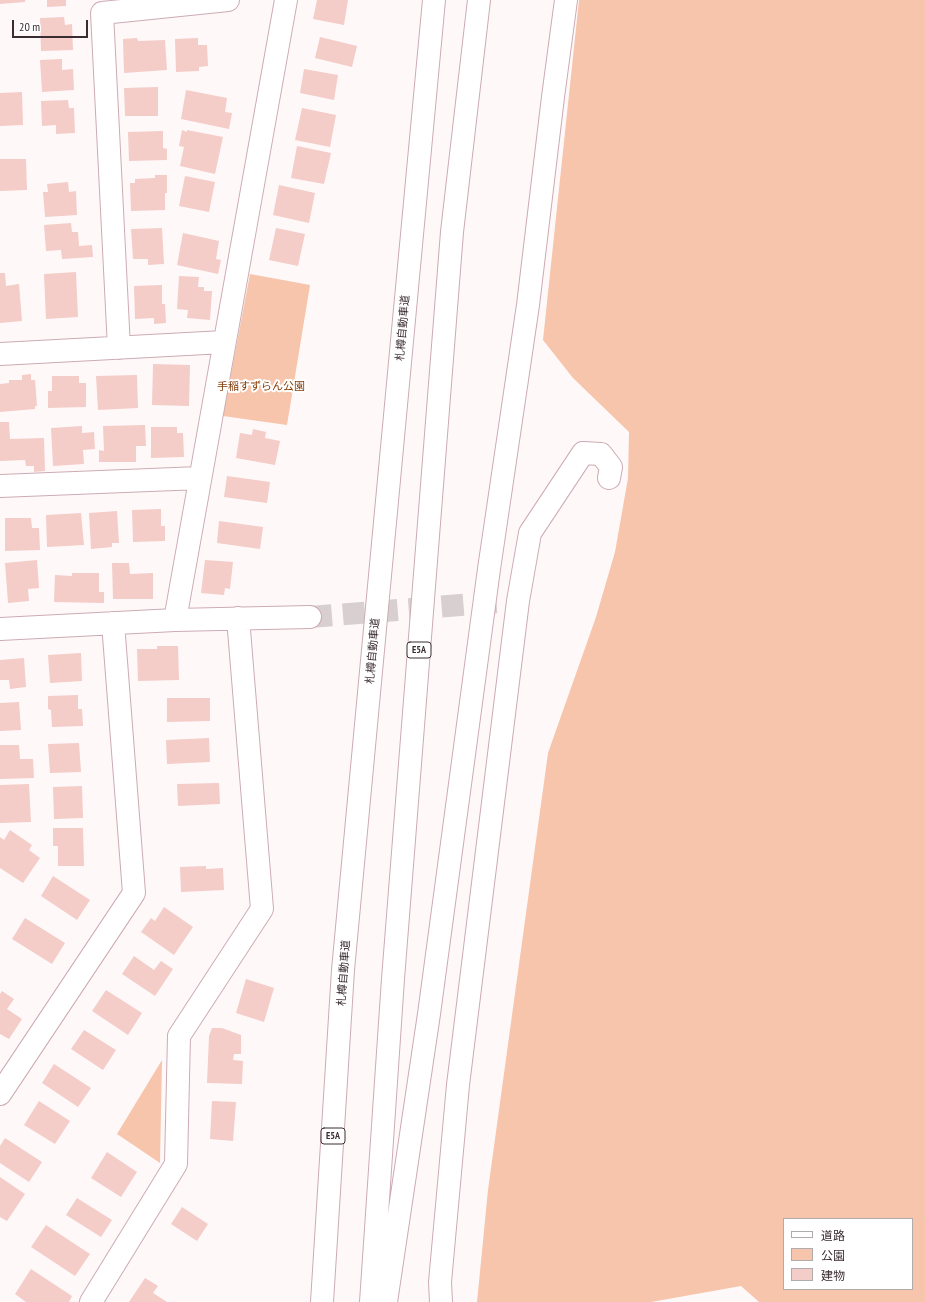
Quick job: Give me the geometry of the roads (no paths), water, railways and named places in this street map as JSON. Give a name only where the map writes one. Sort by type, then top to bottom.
[{"type":"main road","points":[[119,348],[102,13],[228,0]]},
{"type":"main road","points":[[175,620],[286,0]]},
{"type":"main road","name":"札樽自動車道","points":[[322,1302],[343,970],[434,0]]},
{"type":"main road","name":"E5A","points":[[371,1302],[393,987],[452,232],[479,0]]},
{"type":"main road","points":[[386,1302],[427,1022],[489,569],[528,305],[566,0]]},
{"type":"main road","points":[[0,354],[224,342]]},
{"type":"main road","points":[[441,1302],[440,1282],[458,1085],[509,602],[530,533],[583,452],[601,454],[611,466],[609,478]]},
{"type":"main road","points":[[0,486],[200,478]]},
{"type":"main road","points":[[0,629],[175,620],[310,617]]},
{"type":"main road","points":[[91,1302],[176,1164],[179,1036],[262,909],[238,618]]},
{"type":"main road","points":[[0,1094],[8,1064],[134,893],[113,623]]},
{"type":"tunnel","points":[[310,617],[499,602]]},
{"type":"park label","name":"手稲すずらん公園","points":[[261,387]]}]
